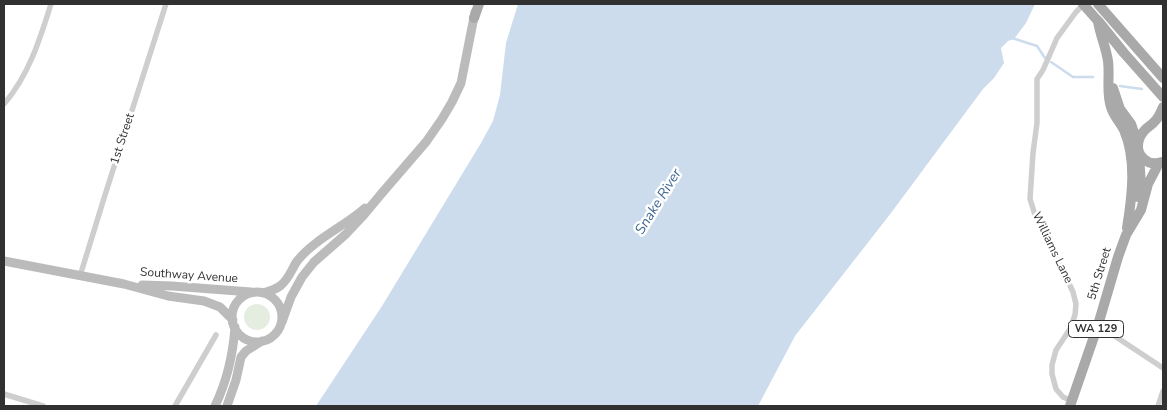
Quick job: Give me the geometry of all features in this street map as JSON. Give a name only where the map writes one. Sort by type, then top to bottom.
[{"type":"main road","points":[[234,324],[240,334],[246,339],[254,342],[271,338],[278,331],[291,297],[302,277],[314,262],[362,217],[426,142],[452,102],[461,83],[478,4]]},
{"type":"main road","points":[[1083,4],[1163,96]]},
{"type":"main road","points":[[1098,4],[1163,78]]},
{"type":"main road","points":[[1098,21],[1108,61],[1111,107],[1124,130],[1130,155],[1132,195],[1129,213]]},
{"type":"main road","name":"5th Street","points":[[1110,80],[1120,109],[1131,124],[1138,149],[1141,186],[1135,206],[1129,213],[1126,235]]},
{"type":"main road","points":[[1161,163],[1150,163],[1142,158],[1138,149],[1138,140],[1143,132],[1155,121],[1163,107]]},
{"type":"main road","name":"5th Street","points":[[1071,404],[1126,235],[1141,210],[1148,184],[1161,163]]},
{"type":"main road","points":[[215,406],[228,373],[233,349],[233,312],[237,303],[244,296],[253,293],[276,290],[284,283],[296,262],[306,251],[360,212],[382,192]]},
{"type":"main road","name":"Southway Avenue","points":[[4,261],[124,284],[168,296],[215,304],[220,307],[234,324]]},
{"type":"main road","name":"Southway Avenue","points":[[124,284],[253,293]]},
{"type":"main road","points":[[263,293],[272,296],[278,303],[282,312],[282,322]]},
{"type":"main road","points":[[227,406],[236,380],[241,357],[246,351],[262,341]]},
{"type":"street","points":[[4,104],[22,77],[34,53],[51,4]]},
{"type":"street","name":"1st Street","points":[[80,276],[166,4]]},
{"type":"street","name":"Williams Lane","points":[[1071,404],[1056,389],[1052,365],[1056,350],[1070,329],[1075,315],[1076,304],[1073,292],[1061,266],[1036,218],[1030,199],[1037,123],[1037,79],[1057,38],[1083,4]]},
{"type":"street","points":[[1098,325],[1163,368]]},
{"type":"street","points":[[175,406],[216,335]]},
{"type":"street","points":[[1158,406],[1163,391]]},
{"type":"street","points":[[4,394],[43,406]]},
{"type":"shaded area","points":[[257,304],[266,308],[270,317],[266,326],[257,330],[248,326],[244,317],[248,308]]},
{"type":"water","name":"Snake River","points":[[518,4],[1035,4],[1026,23],[1014,39],[1008,41],[1001,48],[1004,63],[994,78],[983,89],[891,213],[795,336],[758,406],[316,406],[382,306],[493,121],[500,95],[506,43]]},
{"type":"waterway","points":[[1012,38],[1037,46],[1045,58]]},
{"type":"waterway","points":[[1051,62],[1073,77],[1093,77]]},
{"type":"waterway","points":[[1120,86],[1142,89]]}]
